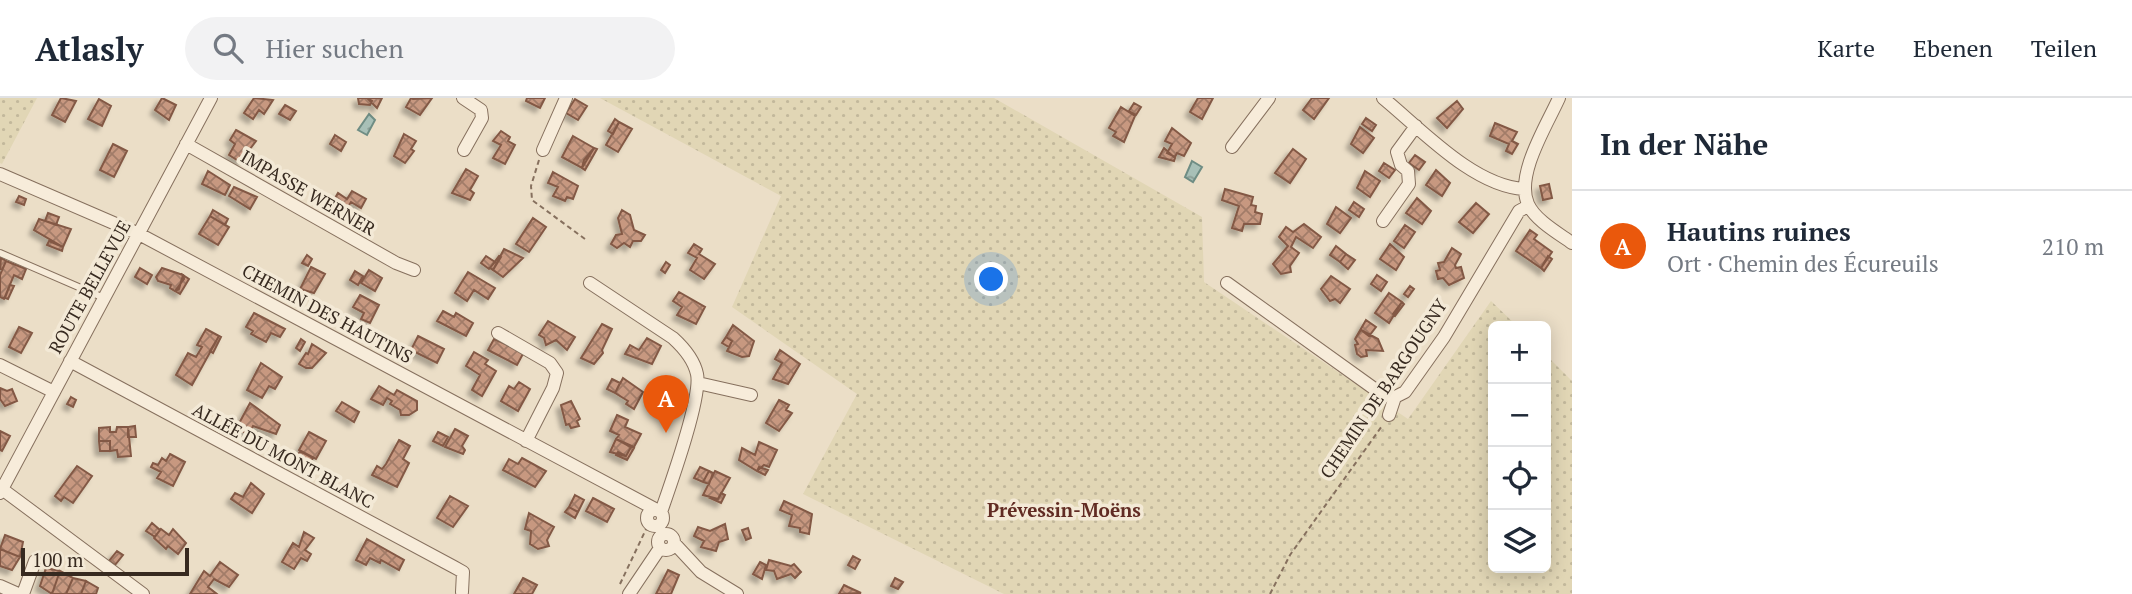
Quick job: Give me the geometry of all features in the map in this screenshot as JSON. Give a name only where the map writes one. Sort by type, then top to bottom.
[{"type":"street","name":"ROUTE BELLEVUE","points":[[2,485],[211,98]]},
{"type":"street","points":[[463,98],[481,110],[482,118],[464,150]]},
{"type":"street","points":[[542,149],[566,98]]},
{"type":"street","points":[[1232,147],[1269,98]]},
{"type":"street","points":[[1383,98],[1467,168],[1512,188],[1524,189]]},
{"type":"street","points":[[1559,98],[1526,171],[1524,189],[1528,206],[1572,243]]},
{"type":"street","points":[[1383,221],[1409,184],[1408,171],[1401,165],[1396,152],[1416,126]]},
{"type":"street","name":"IMPASSE WERNER","points":[[186,144],[396,263],[414,270]]},
{"type":"street","name":"CHEMIN DES HAUTINS","points":[[0,174],[139,234],[631,497],[654,518],[665,543]]},
{"type":"street","name":"CHEMIN DE BARGOUGNY","points":[[1389,415],[1395,397],[1405,392],[1444,337],[1519,211],[1528,206]]},
{"type":"street","points":[[1227,283],[1383,395],[1395,397]]},
{"type":"street","points":[[590,284],[683,347],[697,373],[698,383],[654,518]]},
{"type":"street","points":[[498,333],[550,363],[556,373],[553,388],[526,441]]},
{"type":"street","name":"ALLÉE DU MONT BLANC","points":[[69,361],[463,572],[462,592]]},
{"type":"street","points":[[0,365],[54,392]]},
{"type":"street","points":[[698,383],[751,395]]},
{"type":"street","points":[[2,485],[143,594]]},
{"type":"street","points":[[629,594],[665,543],[691,564],[737,594]]},
{"type":"street","points":[[23,594],[35,561]]},
{"type":"street","points":[[0,586],[18,594]]},
{"type":"lane","points":[[0,253],[104,298]]},
{"type":"path","points":[[542,149],[531,186],[532,200],[585,239]]},
{"type":"path","name":"CHEMIN DE BARGOUGNY","points":[[1270,594],[1290,555],[1389,415]]},
{"type":"path","points":[[615,594],[654,518]]},
{"type":"shaded area","points":[[0,98],[37,98],[2,164],[0,163]]},
{"type":"shaded area","points":[[600,98],[994,98],[1202,217],[1204,282],[1408,419],[1491,301],[1512,321],[1488,321],[1488,573],[1551,573],[1551,360],[1572,381],[1572,594],[1004,594],[803,494],[857,394],[732,307],[781,196]]},
{"type":"water","points":[[369,114],[375,120],[367,135],[358,130]]},
{"type":"water","points":[[1192,161],[1202,167],[1193,182],[1185,177]]},
{"type":"building","points":[[61,98],[76,101],[65,122],[52,115]]},
{"type":"building","points":[[162,98],[176,105],[169,120],[155,110]]},
{"type":"building","points":[[254,98],[273,100],[264,114],[259,110],[253,119],[244,113]]},
{"type":"building","points":[[358,98],[372,101],[370,105],[359,104]]},
{"type":"building","points":[[367,98],[382,98],[377,108]]},
{"type":"building","points":[[411,98],[432,98],[420,115],[406,107]]},
{"type":"building","points":[[527,98],[545,98],[540,108],[526,101]]},
{"type":"building","points":[[1198,98],[1213,98],[1202,119],[1190,112]]},
{"type":"building","points":[[1312,98],[1329,98],[1314,119],[1303,110]]},
{"type":"building","points":[[99,99],[111,106],[102,126],[88,119]]},
{"type":"building","points":[[575,99],[587,106],[578,120],[566,113]]},
{"type":"building","points":[[1457,101],[1463,109],[1447,128],[1437,118]]},
{"type":"building","points":[[1134,103],[1141,107],[1136,115],[1129,111]]},
{"type":"building","points":[[285,105],[296,111],[290,120],[279,114]]},
{"type":"building","points":[[1121,107],[1135,116],[1124,142],[1113,136],[1116,132],[1109,128]]},
{"type":"building","points":[[1366,118],[1376,125],[1372,131],[1362,124]]},
{"type":"building","points":[[615,119],[619,122],[613,134],[608,131]]},
{"type":"building","points":[[619,122],[632,129],[618,152],[606,145]]},
{"type":"building","points":[[1495,123],[1517,132],[1512,141],[1518,144],[1512,154],[1506,151],[1509,144],[1490,136]]},
{"type":"building","points":[[1360,127],[1374,138],[1363,153],[1351,144]]},
{"type":"building","points":[[1172,128],[1191,143],[1184,156],[1177,153],[1175,157],[1167,153],[1172,144],[1165,141]]},
{"type":"building","points":[[236,130],[256,141],[240,162],[229,155],[235,144],[230,140]]},
{"type":"building","points":[[501,131],[510,137],[508,141],[515,145],[505,164],[493,158],[501,145],[493,141]]},
{"type":"building","points":[[404,134],[416,141],[411,149],[414,151],[405,163],[394,156]]},
{"type":"building","points":[[335,135],[346,142],[341,151],[330,144]]},
{"type":"building","points":[[573,136],[594,148],[582,168],[562,157]]},
{"type":"building","points":[[113,144],[127,151],[114,177],[100,170]]},
{"type":"building","points":[[594,148],[597,149],[585,170],[582,168],[584,160]]},
{"type":"building","points":[[1164,148],[1175,158],[1174,161],[1159,157]]},
{"type":"building","points":[[1293,149],[1306,159],[1290,183],[1275,173]]},
{"type":"building","points":[[1415,155],[1425,162],[1419,170],[1409,163]]},
{"type":"building","points":[[1384,163],[1395,170],[1389,178],[1379,171]]},
{"type":"building","points":[[466,169],[478,176],[470,190],[474,193],[470,200],[452,193]]},
{"type":"building","points":[[1436,170],[1450,183],[1442,196],[1426,185]]},
{"type":"building","points":[[208,171],[230,185],[225,195],[202,184]]},
{"type":"building","points":[[1365,171],[1380,181],[1370,197],[1357,188]]},
{"type":"building","points":[[553,172],[578,186],[573,199],[567,197],[565,201],[553,196],[558,187],[548,183]]},
{"type":"building","points":[[1549,184],[1552,198],[1543,200],[1540,186]]},
{"type":"building","points":[[234,187],[257,197],[250,209],[229,196]]},
{"type":"building","points":[[1225,189],[1253,197],[1251,205],[1256,206],[1255,212],[1262,214],[1260,224],[1244,224],[1242,231],[1232,228],[1239,206],[1222,200]]},
{"type":"building","points":[[352,191],[366,199],[361,208],[351,202],[344,213],[331,205],[338,193],[347,199]]},
{"type":"building","points":[[19,196],[26,199],[24,205],[16,202]]},
{"type":"building","points":[[1417,198],[1431,211],[1422,224],[1406,213]]},
{"type":"building","points":[[1354,202],[1364,209],[1359,217],[1349,210]]},
{"type":"building","points":[[1476,203],[1489,214],[1473,233],[1459,222]]},
{"type":"building","points":[[1336,207],[1351,218],[1340,233],[1327,224]]},
{"type":"building","points":[[213,210],[228,219],[225,225],[210,216]]},
{"type":"building","points":[[622,210],[630,215],[634,230],[645,235],[641,241],[633,241],[630,247],[624,243],[617,248],[611,244],[616,235],[622,234],[618,218]]},
{"type":"building","points":[[48,213],[59,217],[56,225],[45,221]]},
{"type":"building","points":[[210,216],[229,227],[218,245],[199,234]]},
{"type":"building","points":[[533,218],[546,227],[529,252],[516,244]]},
{"type":"building","points":[[39,219],[71,229],[63,247],[34,230]]},
{"type":"building","points":[[1304,224],[1321,237],[1313,248],[1296,237],[1291,247],[1299,253],[1290,266],[1291,272],[1281,274],[1273,264],[1288,246],[1279,237],[1286,227],[1293,232]]},
{"type":"building","points":[[1405,225],[1415,232],[1404,248],[1394,241]]},
{"type":"building","points":[[1530,230],[1537,235],[1534,239],[1552,252],[1541,268],[1516,251]]},
{"type":"building","points":[[49,241],[63,247],[62,251],[47,245]]},
{"type":"building","points":[[694,244],[702,249],[699,254],[715,264],[704,279],[690,270],[697,258],[688,253]]},
{"type":"building","points":[[1390,244],[1404,257],[1396,270],[1380,259]]},
{"type":"building","points":[[1336,246],[1346,254],[1340,262],[1330,255]]},
{"type":"building","points":[[1452,248],[1461,254],[1455,265],[1456,268],[1461,267],[1464,278],[1449,285],[1443,278],[1438,279],[1436,271],[1440,270],[1438,263],[1444,262]]},
{"type":"building","points":[[504,249],[523,258],[503,277],[493,270]]},
{"type":"building","points":[[1346,254],[1355,260],[1348,269],[1340,262]]},
{"type":"building","points":[[307,255],[312,259],[308,266],[302,263]]},
{"type":"building","points":[[486,256],[495,262],[489,269],[481,263]]},
{"type":"building","points":[[499,256],[501,257],[493,270],[490,268]]},
{"type":"building","points":[[1548,256],[1552,259],[1544,271],[1541,268]]},
{"type":"building","points":[[1,258],[6,261],[2,270],[0,269]]},
{"type":"building","points":[[6,261],[26,269],[22,279],[14,275],[4,299],[0,297],[0,275]]},
{"type":"building","points":[[666,262],[670,265],[665,273],[661,270]]},
{"type":"building","points":[[311,267],[325,274],[314,293],[300,289]]},
{"type":"building","points":[[140,268],[152,275],[147,284],[135,277]]},
{"type":"building","points":[[162,268],[183,275],[179,289],[175,291],[170,288],[171,285],[158,281],[156,277]]},
{"type":"building","points":[[369,270],[382,278],[375,291],[361,283]]},
{"type":"building","points":[[355,271],[363,276],[358,285],[350,280]]},
{"type":"building","points":[[468,272],[495,288],[488,299],[474,290],[467,301],[455,293]]},
{"type":"building","points":[[183,275],[189,279],[180,294],[175,291],[184,279]]},
{"type":"building","points":[[1377,275],[1387,282],[1381,291],[1371,284]]},
{"type":"building","points":[[1331,276],[1350,289],[1340,303],[1335,299],[1330,301],[1321,289]]},
{"type":"building","points":[[10,285],[14,286],[8,299],[5,298]]},
{"type":"building","points":[[1410,286],[1414,289],[1408,297],[1404,294]]},
{"type":"building","points":[[679,292],[705,307],[696,324],[677,315],[682,307],[673,301]]},
{"type":"building","points":[[1389,293],[1402,302],[1389,323],[1375,313]]},
{"type":"building","points":[[360,295],[379,305],[370,323],[361,319],[364,313],[353,307]]},
{"type":"building","points":[[1402,302],[1404,304],[1395,316],[1393,314]]},
{"type":"building","points":[[443,311],[454,317],[456,313],[473,323],[466,336],[437,321]]},
{"type":"building","points":[[254,313],[285,329],[280,337],[271,333],[266,342],[251,334],[253,331],[246,327]]},
{"type":"building","points":[[1366,320],[1376,327],[1369,336],[1361,330],[1355,339]]},
{"type":"building","points":[[548,321],[575,337],[567,350],[556,340],[546,345],[544,338],[539,335]]},
{"type":"building","points":[[602,324],[612,329],[603,353],[594,364],[581,358]]},
{"type":"building","points":[[733,325],[754,341],[749,356],[742,357],[727,351],[732,341],[726,337]]},
{"type":"building","points":[[19,327],[32,333],[21,353],[9,347]]},
{"type":"building","points":[[206,329],[219,336],[192,385],[176,375],[188,353],[196,357],[202,347],[197,345]]},
{"type":"building","points":[[1361,330],[1378,339],[1383,351],[1366,350],[1367,356],[1361,357],[1357,354],[1355,345],[1358,344],[1355,339]]},
{"type":"building","points":[[219,336],[221,337],[213,353],[210,351]]},
{"type":"building","points":[[418,336],[444,349],[437,363],[411,350]]},
{"type":"building","points":[[726,337],[732,341],[729,347],[722,343]]},
{"type":"building","points":[[647,338],[661,346],[652,364],[625,354],[630,345],[639,350]]},
{"type":"building","points":[[301,339],[305,342],[300,351],[296,348]]},
{"type":"building","points":[[494,339],[524,352],[517,365],[488,350]]},
{"type":"building","points":[[312,344],[326,353],[312,368],[306,368],[299,364]]},
{"type":"building","points":[[780,350],[800,364],[788,384],[773,379],[782,363],[775,359]]},
{"type":"building","points":[[474,352],[488,360],[485,364],[496,371],[482,396],[472,390],[480,375],[466,366]]},
{"type":"building","points":[[261,363],[282,377],[275,389],[269,386],[262,398],[247,390]]},
{"type":"building","points":[[623,378],[643,392],[634,409],[626,404],[628,401],[615,393]]},
{"type":"building","points":[[612,379],[620,383],[615,393],[607,389]]},
{"type":"building","points":[[519,382],[530,389],[518,411],[501,401],[509,386],[514,389]]},
{"type":"building","points":[[379,386],[394,395],[397,390],[417,401],[417,410],[409,415],[401,415],[400,410],[390,404],[392,401],[387,398],[383,405],[371,399]]},
{"type":"building","points":[[0,388],[7,391],[12,389],[17,401],[5,406],[0,399]]},
{"type":"building","points":[[71,397],[76,400],[73,407],[67,404]]},
{"type":"building","points":[[779,400],[789,405],[786,410],[792,413],[779,431],[766,423]]},
{"type":"building","points":[[571,401],[580,419],[577,421],[579,426],[571,428],[569,424],[566,425],[561,405]]},
{"type":"building","points":[[342,402],[359,412],[354,422],[336,411]]},
{"type":"building","points":[[250,403],[280,425],[276,434],[253,426],[249,434],[236,429]]},
{"type":"building","points":[[617,415],[628,420],[625,427],[641,434],[634,447],[616,439],[619,435],[610,431]]},
{"type":"building","points":[[135,426],[136,437],[128,437],[128,427]]},
{"type":"building","points":[[110,427],[110,432],[116,432],[117,427],[128,427],[131,456],[118,457],[117,450],[110,451],[110,441],[99,441],[99,428]]},
{"type":"building","points":[[455,429],[468,436],[462,446],[465,450],[463,454],[445,447]]},
{"type":"building","points":[[0,431],[10,436],[2,451],[0,450]]},
{"type":"building","points":[[309,432],[326,441],[316,459],[299,450]]},
{"type":"building","points":[[438,432],[448,437],[443,446],[433,441]]},
{"type":"building","points":[[616,439],[631,447],[626,456],[610,452]]},
{"type":"building","points":[[399,440],[410,446],[403,459],[409,463],[397,487],[372,475],[377,466],[382,469],[386,464]]},
{"type":"building","points":[[99,441],[110,441],[110,451],[100,451]]},
{"type":"building","points":[[759,442],[777,450],[769,467],[764,465],[757,471],[739,460],[742,448],[755,455]]},
{"type":"building","points":[[631,447],[634,448],[627,460],[616,455],[618,452],[626,456]]},
{"type":"building","points":[[300,451],[313,458],[309,466],[296,459]]},
{"type":"building","points":[[170,454],[185,462],[173,486],[157,478],[161,472],[151,467],[153,463],[158,465],[162,458],[166,461]]},
{"type":"building","points":[[522,458],[546,471],[535,487],[503,470],[509,459],[518,464]]},
{"type":"building","points":[[77,466],[92,476],[73,503],[64,497],[61,501],[55,496]]},
{"type":"building","points":[[700,467],[709,471],[703,482],[694,478]]},
{"type":"building","points":[[759,467],[768,470],[765,475],[757,471]]},
{"type":"building","points":[[709,471],[713,473],[709,484],[703,482]]},
{"type":"building","points":[[715,471],[730,478],[718,499],[703,495]]},
{"type":"building","points":[[251,483],[264,494],[252,513],[231,499],[235,493],[243,497]]},
{"type":"building","points":[[721,493],[725,495],[721,503],[708,497],[718,499]]},
{"type":"building","points":[[575,495],[584,500],[578,512],[569,507]]},
{"type":"building","points":[[450,496],[468,506],[453,527],[437,518]]},
{"type":"building","points":[[593,498],[614,509],[607,522],[586,511]]},
{"type":"building","points":[[784,501],[812,514],[809,534],[800,532],[800,528],[789,526],[792,515],[780,510]]},
{"type":"building","points":[[569,507],[578,512],[575,518],[565,512]]},
{"type":"building","points":[[529,513],[554,527],[547,540],[549,546],[538,549],[530,544],[531,531],[525,529]]},
{"type":"building","points":[[152,523],[160,530],[155,537],[146,531]]},
{"type":"building","points":[[725,524],[728,539],[719,542],[716,551],[701,547],[704,541],[694,536],[698,527],[710,531]]},
{"type":"building","points":[[748,528],[751,538],[746,540],[742,530]]},
{"type":"building","points":[[161,529],[169,535],[173,529],[186,543],[178,554],[168,546],[166,549],[154,538]]},
{"type":"building","points":[[304,532],[314,538],[305,550],[311,554],[307,561],[301,558],[294,569],[282,562],[293,543],[299,547]]},
{"type":"building","points":[[5,535],[23,542],[20,557],[0,549]]},
{"type":"building","points":[[367,539],[404,560],[399,570],[381,560],[380,563],[370,558],[366,565],[356,560]]},
{"type":"building","points":[[0,549],[20,557],[12,570],[0,566]]},
{"type":"building","points":[[117,551],[123,555],[115,565],[109,561]]},
{"type":"building","points":[[853,556],[860,560],[855,569],[848,565]]},
{"type":"building","points":[[769,560],[791,566],[794,564],[801,572],[795,578],[791,574],[777,579],[774,571],[766,570]]},
{"type":"building","points":[[220,562],[238,575],[229,587],[214,579],[208,587],[217,594],[190,594],[204,571],[210,576]]},
{"type":"building","points":[[760,562],[766,565],[762,579],[753,574]]},
{"type":"building","points":[[46,568],[60,571],[52,594],[40,586]]},
{"type":"building","points":[[668,570],[679,575],[671,594],[656,594]]},
{"type":"building","points":[[60,571],[73,578],[66,594],[52,594]]},
{"type":"building","points":[[73,578],[86,581],[81,594],[66,594]]},
{"type":"building","points":[[523,578],[537,585],[532,594],[514,594]]},
{"type":"building","points":[[895,578],[903,582],[898,589],[891,586]]},
{"type":"building","points":[[86,581],[98,588],[96,594],[81,594]]},
{"type":"building","points":[[844,585],[848,587],[861,593],[839,594]]},
{"type":"place","name":"Hautins ruines","points":[[666,433]]},
{"type":"district","name":"Prévessin-Moëns","points":[[1064,510]]}]
